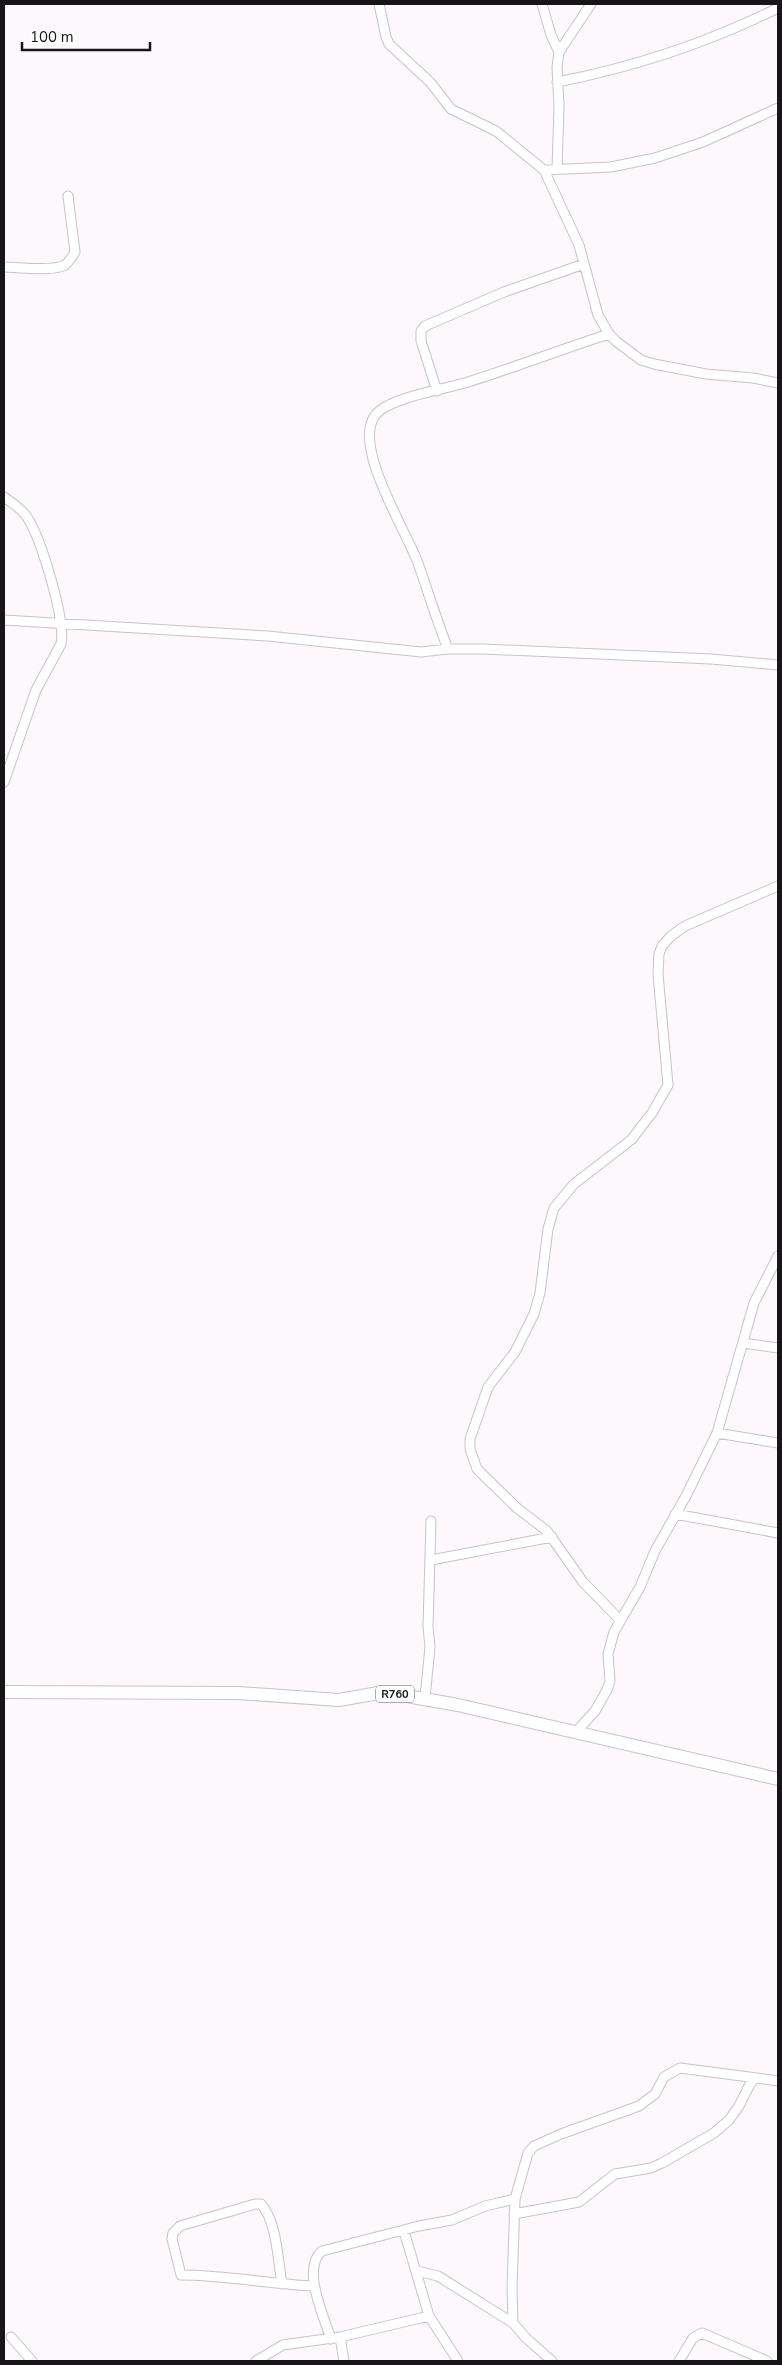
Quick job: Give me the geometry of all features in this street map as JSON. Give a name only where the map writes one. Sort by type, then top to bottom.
[{"type":"main road","name":"R760","points":[[4,1692],[238,1693],[339,1700],[384,1692],[425,1698],[778,1779]]},
{"type":"street","points":[[379,4],[389,44],[430,82],[451,109],[496,132],[544,170],[574,232],[598,315],[609,334],[641,360],[654,364],[683,370],[778,383]]},
{"type":"street","points":[[542,4],[551,35],[559,52],[557,169]]},
{"type":"street","points":[[559,52],[591,4]]},
{"type":"street","points":[[557,82],[607,72],[670,54],[740,26],[778,8]]},
{"type":"street","points":[[544,170],[610,167],[655,158],[704,142],[778,108]]},
{"type":"street","points":[[4,267],[56,268],[64,265],[71,258],[75,252],[68,196]]},
{"type":"street","points":[[437,391],[421,341],[421,331],[426,326],[504,292],[584,264]]},
{"type":"street","points":[[448,649],[418,563],[381,483],[373,460],[371,422],[375,415],[383,408],[609,334]]},
{"type":"street","points":[[4,496],[26,516],[38,538],[63,636],[61,644],[36,690],[4,782]]},
{"type":"street","points":[[4,620],[268,636],[421,652],[448,649],[711,659],[778,665]]},
{"type":"street","points":[[620,1620],[579,1577],[552,1537],[539,1523],[517,1508],[478,1469],[470,1449],[470,1439],[488,1387],[515,1352],[534,1314],[540,1294],[548,1229],[554,1208],[574,1184],[631,1140],[652,1113],[668,1085],[658,974],[659,954],[662,946],[671,936],[685,926],[778,886]]},
{"type":"street","points":[[576,1732],[595,1711],[607,1690],[610,1681],[610,1644],[620,1620],[640,1587],[655,1551],[717,1433],[754,1303],[778,1256]]},
{"type":"street","points":[[743,1343],[778,1348]]},
{"type":"street","points":[[717,1433],[778,1443]]},
{"type":"street","points":[[676,1514],[778,1533]]},
{"type":"street","points":[[425,1698],[430,1647],[428,1628],[431,1521]]},
{"type":"street","points":[[431,1560],[552,1537]]},
{"type":"street","points":[[513,2322],[515,2199],[528,2153],[534,2146],[561,2134],[639,2106],[655,2094],[664,2077],[672,2071],[685,2068],[778,2081]]},
{"type":"street","points":[[514,2214],[579,2202],[615,2174],[652,2168],[662,2163],[714,2133],[729,2120],[740,2106],[751,2082],[757,2078]]},
{"type":"street","points":[[330,2339],[314,2286],[314,2260],[322,2251],[452,2220],[485,2206],[515,2199]]},
{"type":"street","points":[[282,2284],[273,2228],[267,2210],[261,2204],[255,2204],[180,2226],[173,2232],[172,2239],[181,2275],[231,2276],[282,2284],[314,2286]]},
{"type":"street","points":[[404,2231],[429,2316],[458,2361]]},
{"type":"street","points":[[417,2271],[438,2276],[513,2322],[526,2338],[552,2361]]},
{"type":"street","points":[[256,2361],[283,2345],[330,2339],[429,2316]]},
{"type":"street","points":[[679,2361],[693,2338],[702,2333],[767,2361]]},
{"type":"street","points":[[11,2337],[32,2361]]},
{"type":"street","points":[[340,2337],[344,2361]]}]
